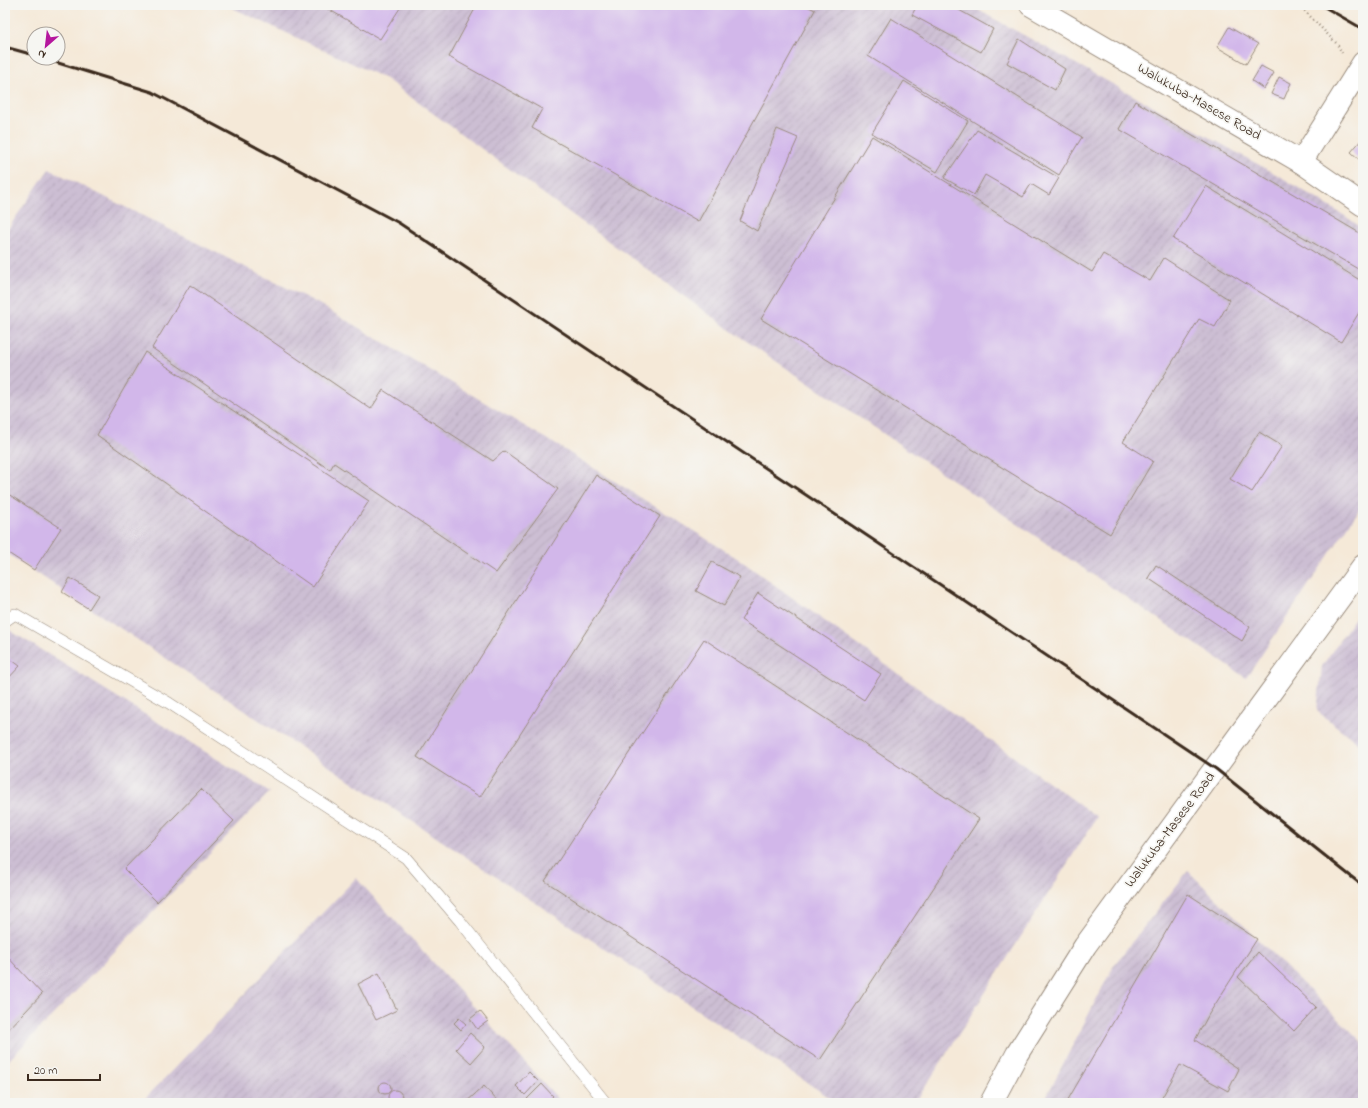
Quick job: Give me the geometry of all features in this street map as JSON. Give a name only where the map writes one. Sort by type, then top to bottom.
[{"type":"street","name":"Walukuba-Masese Road","points":[[1031,5],[1301,162],[1363,205]]},
{"type":"street","points":[[1301,162],[1358,70]]},
{"type":"street","name":"Walukuba-Masese Road","points":[[991,1103],[1017,1054],[1085,946],[1363,566]]},
{"type":"lane","points":[[5,622],[15,614],[169,703],[406,858],[460,921],[606,1103]]},
{"type":"path","points":[[1298,5],[1338,44],[1358,70]]},
{"type":"shaded area","points":[[226,5],[969,5],[1281,177],[1345,216],[1363,229],[1363,504],[1246,678],[733,332],[386,79]]},
{"type":"shaded area","points":[[49,169],[317,303],[560,447],[740,560],[1097,817],[915,1103],[838,1103],[5,552],[5,233]]},
{"type":"shaded area","points":[[1363,606],[1363,747],[1317,711],[1322,666]]},
{"type":"shaded area","points":[[9,630],[270,792],[5,1064],[5,635]]},
{"type":"shaded area","points":[[1188,871],[1363,1043],[1363,1103],[1043,1103],[1114,965]]},
{"type":"shaded area","points":[[356,878],[562,1103],[141,1103]]},
{"type":"building","points":[[321,5],[402,5],[380,39]]},
{"type":"building","points":[[477,5],[805,5],[815,10],[698,222],[532,128],[542,109],[449,57]]},
{"type":"building","points":[[917,5],[950,5],[993,29],[981,52],[912,15]]},
{"type":"building","points":[[1130,5],[1139,5],[1137,9]]},
{"type":"building","points":[[891,18],[1082,137],[1059,175],[868,56]]},
{"type":"building","points":[[1229,27],[1258,44],[1246,64],[1217,47]]},
{"type":"building","points":[[1019,39],[1065,69],[1055,90],[1007,63]]},
{"type":"building","points":[[1261,66],[1274,73],[1264,89],[1252,81]]},
{"type":"building","points":[[1279,77],[1291,83],[1284,99],[1271,94]]},
{"type":"building","points":[[904,81],[968,121],[937,172],[872,133]]},
{"type":"building","points":[[1135,101],[1363,235],[1363,272],[1119,129]]},
{"type":"building","points":[[777,129],[798,138],[757,231],[740,221]]},
{"type":"building","points":[[977,130],[1059,178],[1049,195],[1031,184],[1023,197],[985,175],[974,195],[944,178]]},
{"type":"building","points":[[872,136],[1092,272],[1103,254],[1150,281],[1164,258],[1230,300],[1215,327],[1199,319],[1123,442],[1153,461],[1110,534],[761,319]]},
{"type":"building","points":[[1362,139],[1363,159],[1361,161],[1351,152]]},
{"type":"building","points":[[1206,186],[1363,282],[1363,306],[1341,342],[1173,239]]},
{"type":"building","points":[[190,285],[371,409],[383,390],[493,461],[504,451],[558,489],[496,573],[334,463],[330,470],[152,348]]},
{"type":"building","points":[[145,352],[369,501],[313,587],[97,435]]},
{"type":"building","points":[[1259,432],[1282,446],[1252,492],[1230,479]]},
{"type":"building","points":[[596,475],[660,516],[480,797],[417,757]]},
{"type":"building","points":[[5,492],[61,528],[34,570],[5,551]]},
{"type":"building","points":[[712,562],[740,577],[724,606],[696,591]]},
{"type":"building","points":[[1156,565],[1250,627],[1242,641],[1148,578]]},
{"type":"building","points":[[70,578],[98,595],[89,609],[62,592]]},
{"type":"building","points":[[758,593],[881,674],[864,700],[741,620]]},
{"type":"building","points":[[704,639],[979,819],[820,1060],[545,881]]},
{"type":"building","points":[[5,655],[20,666],[5,682]]},
{"type":"building","points":[[201,789],[234,821],[157,902],[124,869]]},
{"type":"building","points":[[1188,894],[1257,939],[1209,1014],[1195,1040],[1239,1069],[1228,1091],[1180,1065],[1159,1103],[1066,1103]]},
{"type":"building","points":[[1258,952],[1316,1007],[1294,1031],[1238,977]]},
{"type":"building","points":[[5,954],[42,994],[5,1033]]},
{"type":"building","points":[[379,973],[397,1010],[376,1020],[358,984]]},
{"type":"building","points":[[480,1011],[488,1021],[477,1029],[470,1019]]},
{"type":"building","points":[[459,1018],[466,1024],[461,1030],[454,1023]]},
{"type":"building","points":[[470,1033],[485,1047],[471,1063],[456,1049]]},
{"type":"building","points":[[529,1072],[538,1081],[525,1095],[516,1086]]},
{"type":"building","points":[[383,1082],[387,1082],[391,1088],[387,1094],[383,1094],[379,1090],[379,1086]]},
{"type":"building","points":[[542,1084],[553,1096],[546,1103],[532,1103],[527,1099]]},
{"type":"building","points":[[484,1086],[499,1103],[465,1103]]},
{"type":"building","points":[[395,1090],[400,1092],[402,1097],[400,1102],[395,1104],[390,1102],[388,1097],[390,1092]]},
{"type":"railway","points":[[1321,5],[1363,29]]},
{"type":"railway","points":[[5,47],[26,53]]},
{"type":"railway","points":[[66,65],[152,92],[399,223],[1216,769],[1363,886]]}]
